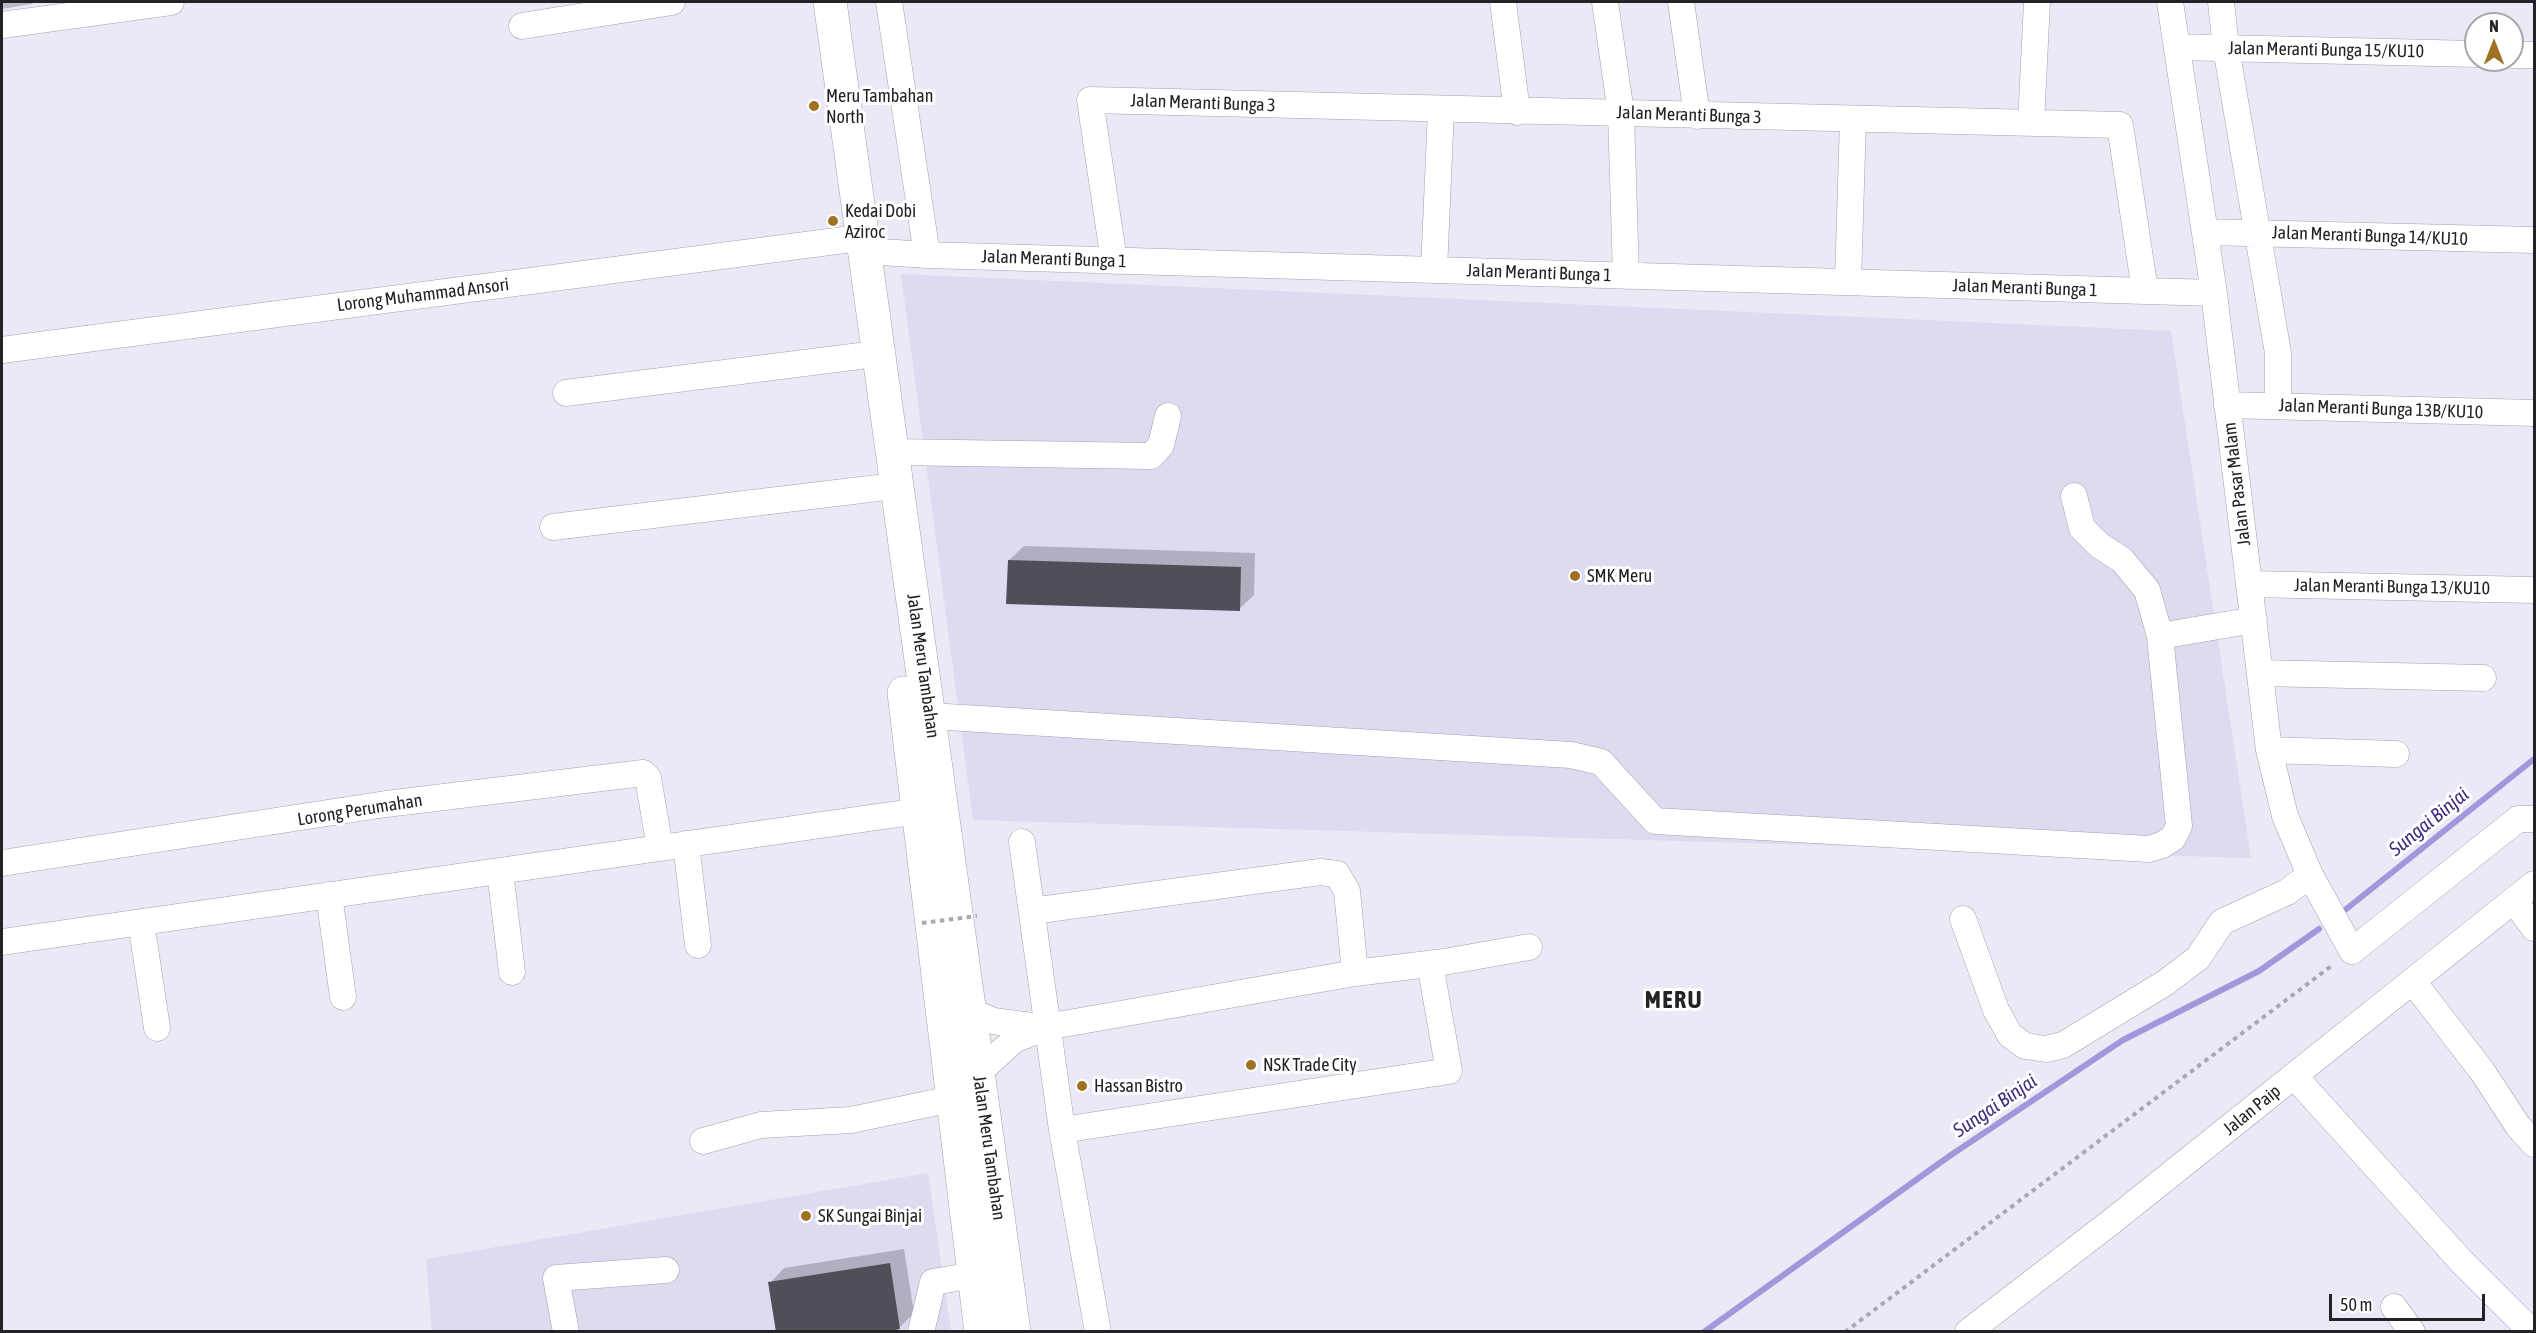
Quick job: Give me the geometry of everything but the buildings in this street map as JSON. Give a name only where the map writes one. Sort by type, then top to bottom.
[{"type":"main road","name":"Jalan Meru Tambahan","points":[[808,2],[893,452],[1014,1332]]},
{"type":"main road","name":"Jalan Meru Tambahan","points":[[830,2],[855,246],[860,356],[919,811],[981,1332]]},
{"type":"street","points":[[2,25],[60,9],[171,2]]},
{"type":"street","points":[[522,26],[672,2]]},
{"type":"street","points":[[889,2],[927,255]]},
{"type":"street","points":[[1503,2],[1517,112]]},
{"type":"street","points":[[1605,2],[1621,113],[1626,276]]},
{"type":"street","points":[[1681,2],[1697,116]]},
{"type":"street","points":[[2031,123],[2037,2]]},
{"type":"street","name":"Jalan Pasar Malam","points":[[2170,2],[2214,293],[2269,750],[2285,816],[2314,883],[2347,942]]},
{"type":"street","points":[[2221,2],[2226,48],[2278,353],[2278,406]]},
{"type":"street","name":"Jalan Meranti Bunga 15/KU10","points":[[2176,47],[2464,54]]},
{"type":"street","name":"Jalan Meranti Bunga 3","points":[[1114,261],[1090,100],[2120,125],[2145,291]]},
{"type":"street","points":[[1434,270],[1441,110]]},
{"type":"street","points":[[1848,282],[1853,119]]},
{"type":"street","name":"Jalan Meranti Bunga 14/KU10","points":[[2205,232],[2535,240]]},
{"type":"street","name":"Jalan Meranti Bunga 1","points":[[855,246],[927,255],[2214,293]]},
{"type":"street","name":"Lorong Muhammad Ansori","points":[[2,350],[855,246]]},
{"type":"street","points":[[566,393],[860,356]]},
{"type":"street","name":"Jalan Meranti Bunga 13B/KU10","points":[[2227,405],[2535,413]]},
{"type":"street","points":[[893,452],[1151,456],[1166,435],[1168,416]]},
{"type":"street","points":[[553,526],[878,488]]},
{"type":"street","points":[[930,716],[1571,755],[1601,762],[1655,821],[2149,849],[2173,838],[2179,826],[2160,636],[2147,590],[2122,560],[2099,545],[2082,528],[2074,496]]},
{"type":"street","name":"Jalan Meranti Bunga 13/KU10","points":[[2249,584],[2535,590]]},
{"type":"street","points":[[2160,636],[2254,620]]},
{"type":"street","points":[[2260,673],[2483,678]]},
{"type":"street","points":[[2269,750],[2396,754]]},
{"type":"street","name":"Lorong Perumahan","points":[[2,863],[386,804],[643,773],[648,778],[660,848]]},
{"type":"street","points":[[2,942],[919,811]]},
{"type":"street","points":[[2347,942],[2518,819],[2535,819]]},
{"type":"street","points":[[1022,842],[1046,1027],[1098,1332]]},
{"type":"street","points":[[686,844],[698,945]]},
{"type":"street","points":[[500,871],[512,972]]},
{"type":"street","points":[[1032,912],[1320,872],[1337,874],[1347,891],[1355,973]]},
{"type":"street","points":[[1963,919],[1996,1010],[2010,1035],[2025,1046],[2046,1049],[2063,1045],[2165,983],[2198,958],[2222,922],[2287,892],[2314,883]]},
{"type":"street","name":"Jalan Paip","points":[[1968,1332],[2111,1222],[2535,884]]},
{"type":"street","points":[[329,895],[343,997]]},
{"type":"street","points":[[2515,902],[2535,928]]},
{"type":"street","points":[[141,922],[156,1028]]},
{"type":"street","points":[[970,1011],[993,1021],[1014,1026],[1046,1027],[1355,973],[1430,964],[1529,946]]},
{"type":"street","points":[[1062,1130],[1449,1071],[1430,964]]},
{"type":"street","points":[[2414,982],[2482,1071],[2518,1126],[2535,1144]]},
{"type":"street","points":[[979,1072],[1014,1040],[1046,1027]]},
{"type":"street","points":[[2294,1076],[2463,1263],[2532,1332]]},
{"type":"street","points":[[703,1141],[761,1125],[851,1120],[952,1099]]},
{"type":"street","points":[[566,1332],[556,1278],[666,1270]]},
{"type":"street","points":[[921,1332],[933,1282],[974,1275]]},
{"type":"street","points":[[2394,1307],[2412,1332]]},
{"type":"path","points":[[922,923],[977,916]]},
{"type":"path","points":[[1845,1332],[2347,942]]},
{"type":"shaded area","name":"SMK Meru","points":[[901,274],[2171,331],[2251,858],[973,820]]},
{"type":"shaded area","name":"SK Sungai Binjai","points":[[928,1173],[951,1331],[432,1331],[426,1259]]},
{"type":"waterway","name":"Sungai Binjai","points":[[2345,910],[2534,759]]},
{"type":"waterway","name":"Sungai Binjai","points":[[1704,1332],[1948,1157],[2123,1040],[2259,971],[2319,929]]},
{"type":"place","name":"Meru Tambahan North","points":[[814,106]]},
{"type":"place","name":"Kedai Dobi Aziroc","points":[[833,221]]},
{"type":"place","name":"SMK Meru","points":[[1575,576]]},
{"type":"place","name":"NSK Trade City","points":[[1251,1065]]},
{"type":"place","name":"Hassan Bistro","points":[[1082,1086]]},
{"type":"place","name":"SK Sungai Binjai","points":[[806,1216]]},
{"type":"district","name":"MERU","points":[[1674,1000]]}]
